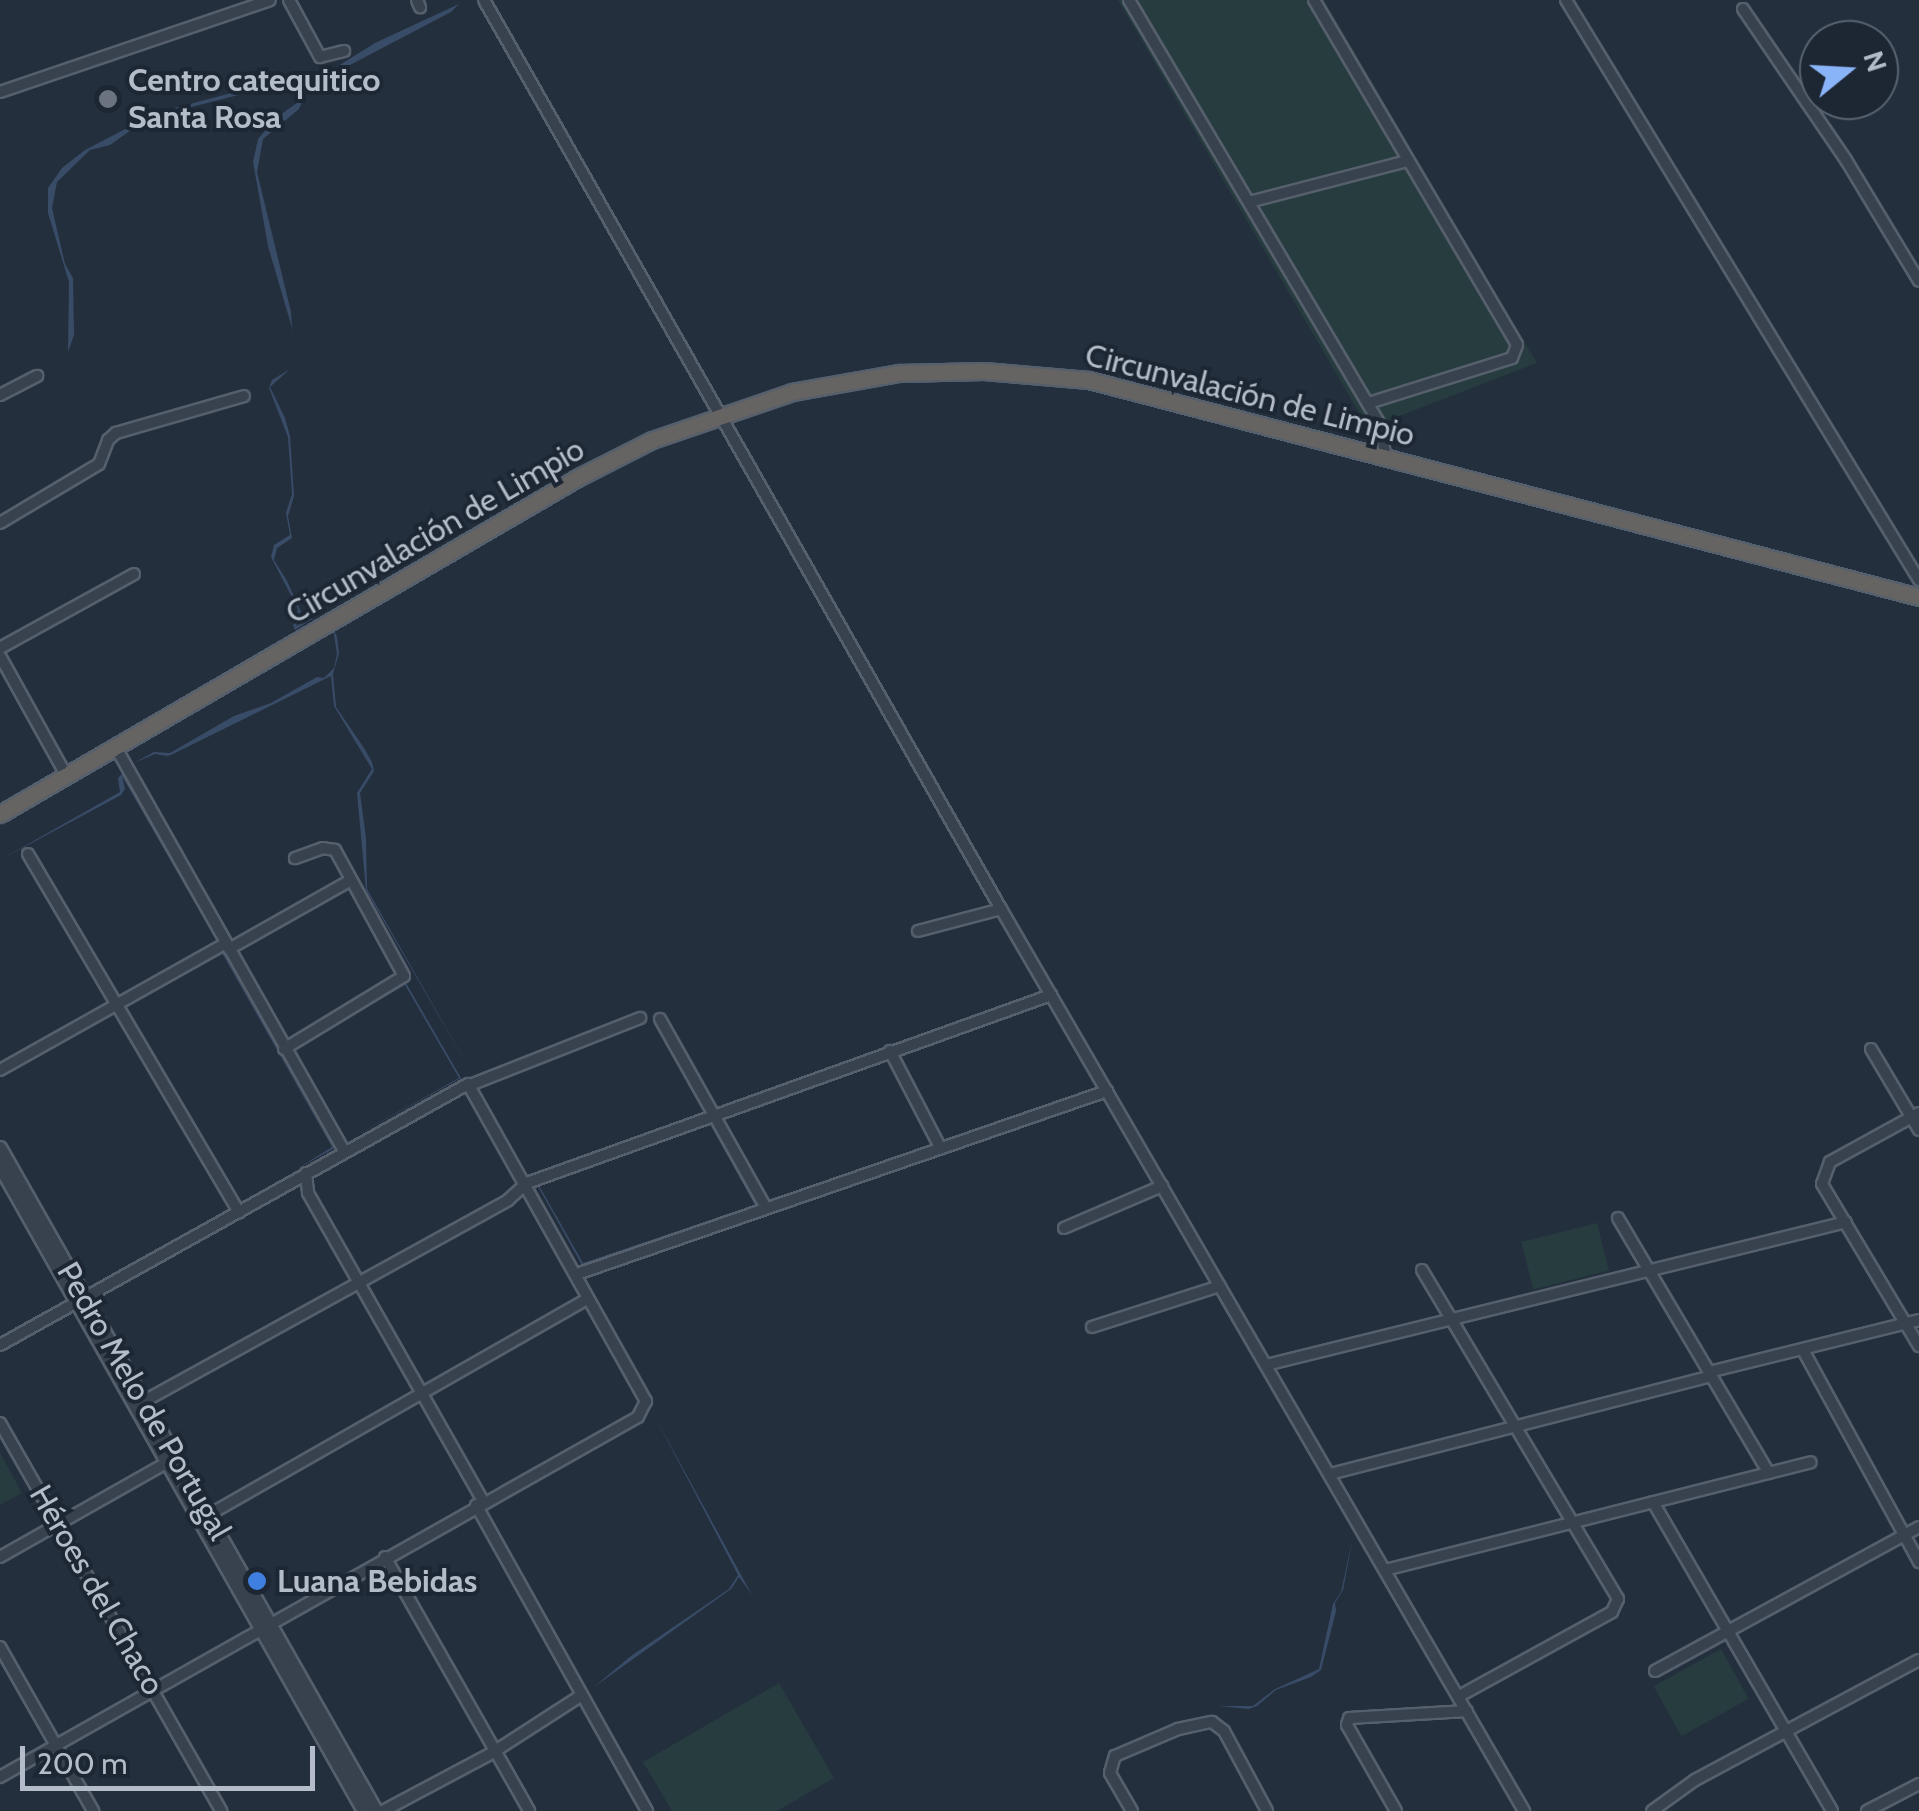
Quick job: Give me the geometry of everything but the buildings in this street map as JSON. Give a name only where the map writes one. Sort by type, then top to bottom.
[{"type":"highway","name":"Circunvalación de Limpio","points":[[0,814],[579,477],[652,440],[792,392],[899,373],[984,371],[1089,380],[1919,598]]},
{"type":"street","points":[[0,92],[270,0]]},
{"type":"street","points":[[289,0],[320,57],[344,51]]},
{"type":"street","points":[[484,0],[1001,909],[1524,1811]]},
{"type":"street","points":[[1129,0],[1368,403],[1384,432],[1384,455]]},
{"type":"street","points":[[1314,0],[1518,345],[1512,358],[1368,403]]},
{"type":"street","points":[[1566,0],[1918,578]]},
{"type":"street","points":[[1743,9],[1846,160],[1919,282]]},
{"type":"street","points":[[1249,202],[1406,161]]},
{"type":"street","points":[[0,395],[37,376]]},
{"type":"street","points":[[0,524],[99,464],[108,440],[116,432],[244,396]]},
{"type":"street","points":[[0,648],[134,574]]},
{"type":"street","points":[[0,656],[67,777]]},
{"type":"street","points":[[115,746],[344,1151]]},
{"type":"street","points":[[284,1049],[404,976],[332,849],[295,858]]},
{"type":"street","points":[[28,854],[239,1212]]},
{"type":"street","points":[[0,1070],[351,880]]},
{"type":"street","points":[[918,931],[1001,909]]},
{"type":"street","points":[[140,1404],[508,1200],[526,1182],[1051,995]]},
{"type":"street","points":[[0,1345],[463,1084],[470,1085],[640,1018]]},
{"type":"street","points":[[660,1018],[766,1208]]},
{"type":"street","points":[[1871,1049],[1915,1115],[1919,1130]]},
{"type":"street","points":[[890,1051],[941,1149]]},
{"type":"street","points":[[0,1777],[265,1624],[638,1417],[646,1401],[470,1085]]},
{"type":"street","points":[[577,1274],[1107,1091]]},
{"type":"street","points":[[1915,1115],[1830,1162],[1822,1184],[1919,1346]]},
{"type":"street","name":"Pedro Melo de Portugal","points":[[0,1148],[81,1300],[265,1624],[364,1811]]},
{"type":"street","name":"Pedro Melo de Portugal","points":[[0,1166],[81,1300]]},
{"type":"street","points":[[306,1173],[308,1193],[647,1811]]},
{"type":"street","points":[[1064,1228],[1162,1186]]},
{"type":"street","points":[[1618,1218],[1769,1473]]},
{"type":"street","points":[[1266,1365],[1846,1222]]},
{"type":"street","points":[[1422,1270],[1618,1599],[1617,1606],[1458,1696]]},
{"type":"street","points":[[1092,1327],[1220,1286]]},
{"type":"street","points":[[204,1517],[587,1299]]},
{"type":"street","points":[[1330,1474],[1919,1320]]},
{"type":"street","points":[[1803,1350],[1919,1562]]},
{"type":"street","name":"Héroes del Chaco","points":[[0,1422],[220,1811]]},
{"type":"street","points":[[0,1558],[172,1460]]},
{"type":"street","points":[[1385,1570],[1810,1462]]},
{"type":"street","points":[[1653,1502],[1832,1811]]},
{"type":"street","points":[[1655,1671],[1919,1527]]},
{"type":"street","points":[[385,1557],[530,1811]]},
{"type":"street","name":"Pedro Melo de Portugal","points":[[265,1624],[380,1811]]},
{"type":"street","points":[[0,1647],[92,1811]]},
{"type":"street","points":[[1652,1811],[1696,1780],[1919,1660]]},
{"type":"street","points":[[380,1811],[495,1751],[582,1695]]},
{"type":"street","points":[[1396,1811],[1347,1725],[1356,1714],[1467,1712]]},
{"type":"street","points":[[1132,1811],[1110,1773],[1115,1756],[1178,1730],[1212,1722],[1224,1731],[1267,1811]]},
{"type":"street","points":[[1867,1811],[1919,1784]]},
{"type":"green space","points":[[1118,0],[1324,0],[1537,363],[1368,428]]},
{"type":"green space","points":[[1597,1223],[1609,1271],[1533,1289],[1521,1242]]},
{"type":"green space","points":[[0,1453],[22,1493],[0,1505]]},
{"type":"green space","points":[[1721,1649],[1749,1699],[1681,1736],[1654,1686]]},
{"type":"green space","points":[[779,1683],[834,1778],[777,1811],[672,1811],[643,1762]]},
{"type":"water","points":[[459,4],[451,12],[308,87],[299,109],[263,139],[257,172],[291,312],[294,355],[292,328],[268,246],[253,162],[258,139],[276,118],[301,100],[305,87],[262,89],[148,118],[110,145],[90,150],[57,182],[52,208],[65,264],[73,278],[74,335],[68,352],[69,282],[48,213],[48,188],[62,168],[85,150],[156,113],[269,83],[314,81],[375,43]]},
{"type":"water","points":[[290,369],[270,387],[290,436],[294,496],[288,516],[292,538],[277,548],[274,560],[301,612],[296,626],[317,616],[295,630],[298,609],[271,557],[274,545],[290,535],[286,513],[292,494],[288,437],[269,388],[272,380]]},
{"type":"water","points":[[333,628],[339,653],[333,674],[336,707],[364,748],[374,771],[360,793],[367,889],[473,1075],[366,890],[357,793],[372,769],[334,706],[331,676],[171,755],[155,754],[134,763],[154,752],[170,753],[234,716],[271,703],[317,677],[324,678],[334,668],[337,654]]},
{"type":"water","points":[[123,773],[217,941],[122,776],[125,789],[121,795],[0,860],[120,792],[118,778]]},
{"type":"water","points":[[222,951],[333,1147],[297,1169],[332,1147],[222,953],[170,980]]},
{"type":"water","points":[[406,983],[461,1078],[346,1141],[459,1078],[405,985],[293,1048]]},
{"type":"water","points":[[709,1120],[757,1205],[582,1265],[535,1181]],"holes":[[[709,1122],[755,1205],[583,1263],[537,1182]]]},
{"type":"water","points":[[1225,1306],[1456,1704],[1455,1705]]},
{"type":"water","points":[[655,1417],[752,1595],[739,1577],[731,1589],[594,1687],[631,1656],[729,1589],[738,1575]]},
{"type":"water","points":[[1353,1537],[1343,1590],[1335,1603],[1321,1670],[1276,1690],[1249,1709],[1219,1706],[1253,1706],[1275,1689],[1319,1669],[1333,1604],[1341,1592]]},
{"type":"place","name":"Centro catequitico Santa Rosa","points":[[108,99]]},
{"type":"place","name":"Luana Bebidas","points":[[257,1581]]}]
